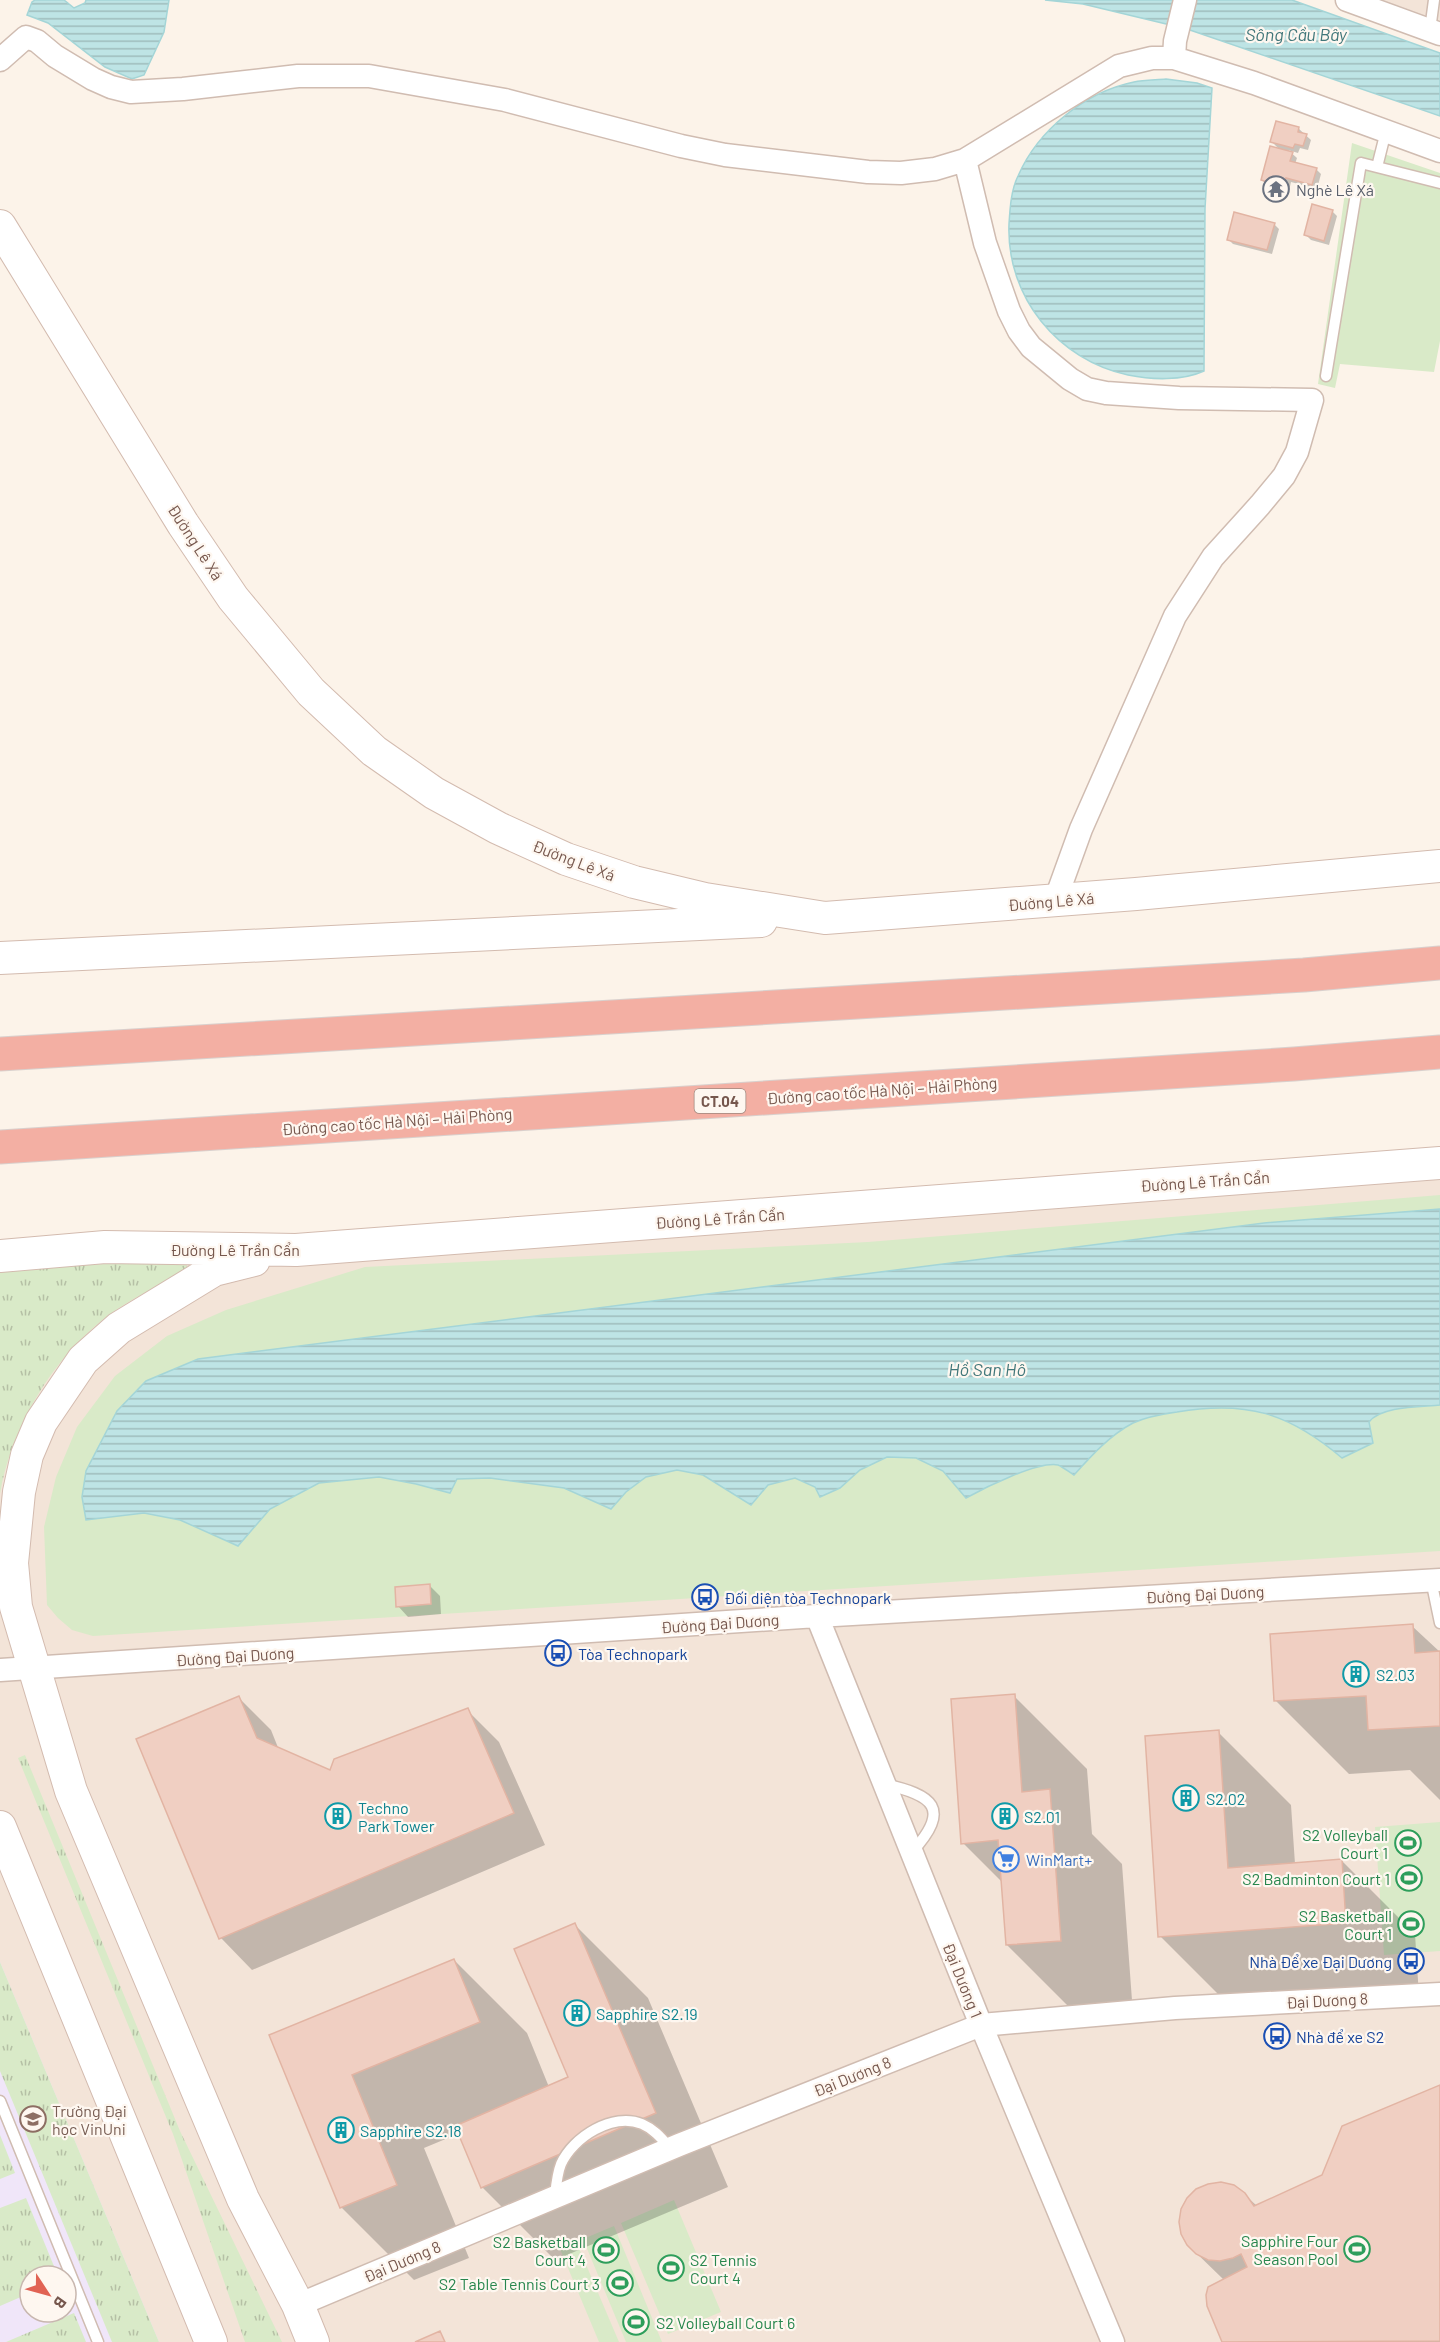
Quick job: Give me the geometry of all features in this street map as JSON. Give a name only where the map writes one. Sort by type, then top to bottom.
[{"type":"highway","points":[[0,1054],[1304,975],[1440,963]]},
{"type":"highway","name":"Đường cao tốc Hà Nội – Hải Phòng","points":[[0,1147],[1294,1064],[1440,1052]]},
{"type":"main road","name":"Đường Lê Xá","points":[[0,226],[183,524],[232,598],[317,699],[374,751],[434,793],[498,828],[566,859],[634,882],[695,896],[765,910],[825,918],[1055,901],[1440,866]]},
{"type":"main road","points":[[0,958],[825,918]]},
{"type":"main road","name":"Đường Lê Trần Cẩn","points":[[0,1256],[105,1247],[296,1250],[1440,1163]]},
{"type":"main road","points":[[296,1250],[214,1270],[119,1328],[83,1360],[41,1422],[27,1455],[19,1492],[12,1563],[16,1607],[71,1791],[243,2199],[298,2305],[313,2342]]},
{"type":"main road","points":[[0,1614],[34,1669]]},
{"type":"main road","points":[[0,1827],[211,2342]]},
{"type":"street","points":[[1174,50],[1185,0]]},
{"type":"street","points":[[1347,0],[1435,32]]},
{"type":"street","points":[[0,60],[26,38],[37,41],[55,56],[93,79],[131,92],[173,90],[298,75],[369,76],[505,100],[681,146],[725,154],[868,172],[901,173],[935,169],[965,160],[1119,66],[1174,50],[1254,83],[1440,151]]},
{"type":"street","points":[[965,160],[985,243],[1009,311],[1031,347],[1070,379],[1087,389],[1106,393],[1179,398],[1311,400],[1297,452],[1284,476],[1213,557],[1175,616],[1081,829],[1055,901]]},
{"type":"street","name":"Đường Đại Dương","points":[[0,1670],[817,1616],[1435,1580]]},
{"type":"street","name":"Đại Dương 1","points":[[817,1616],[981,2025],[1113,2342]]},
{"type":"street","name":"Đại Dương 8","points":[[298,2305],[670,2148],[981,2025],[1175,2008],[1440,1994]]},
{"type":"lane","points":[[1434,0],[1435,32]]},
{"type":"lane","points":[[1377,167],[1386,131]]},
{"type":"lane","points":[[1326,376],[1361,163],[1440,183]]},
{"type":"lane","points":[[1435,1580],[1440,1623]]},
{"type":"lane","points":[[884,1784],[913,1791],[924,1797],[932,1807],[933,1823],[925,1837],[911,1852]]},
{"type":"lane","points":[[0,2101],[98,2342]]},
{"type":"lane","points":[[555,2196],[561,2164],[576,2143],[604,2125],[624,2120],[640,2123],[652,2129],[670,2148]]},
{"type":"shaded area","points":[[1375,0],[1440,0],[1440,25]]},
{"type":"shaded area","points":[[1440,1177],[1440,2342],[0,2342],[0,1271]]},
{"type":"shaded area","name":"Trường Đại học VinUni","points":[[0,1962],[159,2342],[0,2342]]},
{"type":"green space","points":[[1352,143],[1440,173],[1440,341],[1434,372],[1340,364],[1335,388],[1318,384]]},
{"type":"green space","points":[[1440,1195],[1440,1551],[93,1636],[72,1630],[47,1605],[44,1527],[56,1477],[77,1427],[115,1376],[167,1336],[226,1310],[365,1267],[868,1242]]},
{"type":"green space","points":[[184,1261],[189,1270],[125,1304],[105,1318],[86,1335],[51,1374],[24,1420],[5,1469],[0,1494],[0,1268]]},
{"type":"green space","points":[[25,1755],[180,2131],[282,2342],[245,2342],[173,2134],[18,1758]]},
{"type":"green space","points":[[1440,1822],[1440,1951],[1384,1955],[1375,1827]]},
{"type":"green space","points":[[0,1962],[159,2342],[112,2342],[0,2071]]},
{"type":"green space","points":[[0,2135],[15,2173],[0,2179]]},
{"type":"green space","points":[[26,2198],[53,2264],[18,2264],[18,2298],[0,2306],[0,2208]]},
{"type":"green space","name":"S2 Tennis Court 4","points":[[674,2200],[721,2312],[668,2334],[621,2223]]},
{"type":"green space","points":[[614,2226],[662,2342],[626,2342],[583,2239]]},
{"type":"green space","points":[[576,2241],[619,2342],[599,2342],[560,2249]]},
{"type":"green space","points":[[78,2323],[86,2342],[6,2342],[48,2324]]},
{"type":"water","points":[[35,0],[64,0],[74,8],[85,3],[86,0],[169,0],[164,32],[144,75],[132,79],[105,67],[48,23],[27,15]]},
{"type":"water","name":"Sông Cầu Bây","points":[[1045,0],[1292,0],[1440,53],[1440,116],[1187,29],[1083,4]]},
{"type":"water","points":[[1166,79],[1197,83],[1212,88],[1205,209],[1204,371],[1186,377],[1157,379],[1128,375],[1103,367],[1079,355],[1059,340],[1041,321],[1027,300],[1016,276],[1010,251],[1009,224],[1012,193],[1018,176],[1038,143],[1065,115],[1098,94],[1116,87],[1134,82]]},
{"type":"water","name":"Hồ San Hô","points":[[1440,1209],[1440,1405],[1402,1408],[1382,1413],[1369,1422],[1373,1443],[1342,1458],[1304,1430],[1266,1414],[1246,1409],[1202,1409],[1160,1415],[1133,1423],[1094,1453],[1074,1475],[1058,1465],[1038,1467],[1011,1476],[966,1498],[943,1471],[916,1458],[887,1457],[860,1470],[840,1488],[820,1497],[815,1487],[795,1478],[768,1485],[751,1505],[703,1475],[677,1470],[646,1477],[626,1492],[611,1509],[564,1488],[490,1478],[457,1479],[450,1493],[379,1477],[319,1483],[270,1509],[238,1546],[180,1520],[144,1513],[86,1520],[82,1497],[86,1471],[117,1411],[146,1381],[198,1359],[1264,1223]]},
{"type":"building","points":[[1276,121],[1299,127],[1298,132],[1307,134],[1303,146],[1295,144],[1293,148],[1270,142]]},
{"type":"building","points":[[1270,146],[1293,152],[1290,161],[1317,168],[1312,185],[1286,178],[1284,187],[1261,180]]},
{"type":"building","points":[[1312,204],[1333,210],[1324,241],[1304,235]]},
{"type":"building","points":[[1234,212],[1275,223],[1267,250],[1227,240]]},
{"type":"building","points":[[430,1584],[431,1604],[396,1607],[395,1587]]},
{"type":"building","name":"S2.03","points":[[1413,1624],[1415,1653],[1440,1651],[1440,1726],[1368,1730],[1366,1696],[1274,1701],[1270,1634]]},
{"type":"building","name":"S2.01","points":[[1015,1694],[1022,1792],[1050,1789],[1061,1941],[1006,1945],[998,1840],[961,1844],[951,1699]]},
{"type":"building","name":"Techno Park Tower","points":[[239,1696],[257,1738],[330,1770],[334,1759],[468,1708],[514,1813],[219,1939],[136,1739]]},
{"type":"building","name":"S2.02","points":[[1219,1730],[1228,1868],[1342,1859],[1346,1923],[1158,1937],[1145,1736]]},
{"type":"building","name":"Sapphire S2.19","points":[[575,1923],[656,2113],[481,2188],[455,2126],[568,2077],[514,1949]]},
{"type":"building","name":"Sapphire S2.18","points":[[454,1959],[480,2022],[352,2075],[397,2185],[340,2208],[269,2035]]},
{"type":"building","points":[[1440,2085],[1440,2341],[1222,2342],[1207,2306],[1208,2287],[1247,2267],[1241,2254],[1220,2261],[1208,2260],[1196,2254],[1187,2245],[1181,2234],[1179,2222],[1181,2209],[1187,2198],[1196,2189],[1221,2182],[1234,2185],[1245,2193],[1254,2206],[1322,2175],[1342,2126]]},
{"type":"building","points":[[440,2331],[445,2342],[415,2342]]},
{"type":"place","name":"Nghè Lê Xá","points":[[1276,189]]},
{"type":"place","name":"Đối diện tòa Technopark","points":[[705,1597]]},
{"type":"place","name":"Tòa Technopark","points":[[558,1653]]},
{"type":"place","name":"S2.03","points":[[1356,1674]]},
{"type":"place","name":"S2.02","points":[[1186,1798]]},
{"type":"place","name":"Techno Park Tower","points":[[338,1816]]},
{"type":"place","name":"S2.01","points":[[1005,1816]]},
{"type":"place","name":"S2 Volleyball Court 1","points":[[1408,1843]]},
{"type":"place","name":"WinMart+","points":[[1006,1859]]},
{"type":"place","name":"S2 Badminton Court 1","points":[[1409,1878]]},
{"type":"place","name":"S2 Basketball Court 1","points":[[1411,1924]]},
{"type":"place","name":"Nhà Để xe Đại Dương","points":[[1411,1961]]},
{"type":"place","name":"Sapphire S2.19","points":[[577,2013]]},
{"type":"place","name":"Nhà để xe S2","points":[[1277,2036]]},
{"type":"place","name":"Trường Đại học VinUni","points":[[33,2119]]},
{"type":"place","name":"Sapphire S2.18","points":[[341,2130]]},
{"type":"place","name":"Sapphire Four Season Pool","points":[[1357,2249]]},
{"type":"place","name":"S2 Basketball Court 4","points":[[606,2250]]},
{"type":"place","name":"S2 Tennis Court 4","points":[[671,2268]]},
{"type":"place","name":"S2 Table Tennis Court 3","points":[[620,2283]]},
{"type":"place","name":"S2 Volleyball Court 6","points":[[636,2322]]}]
